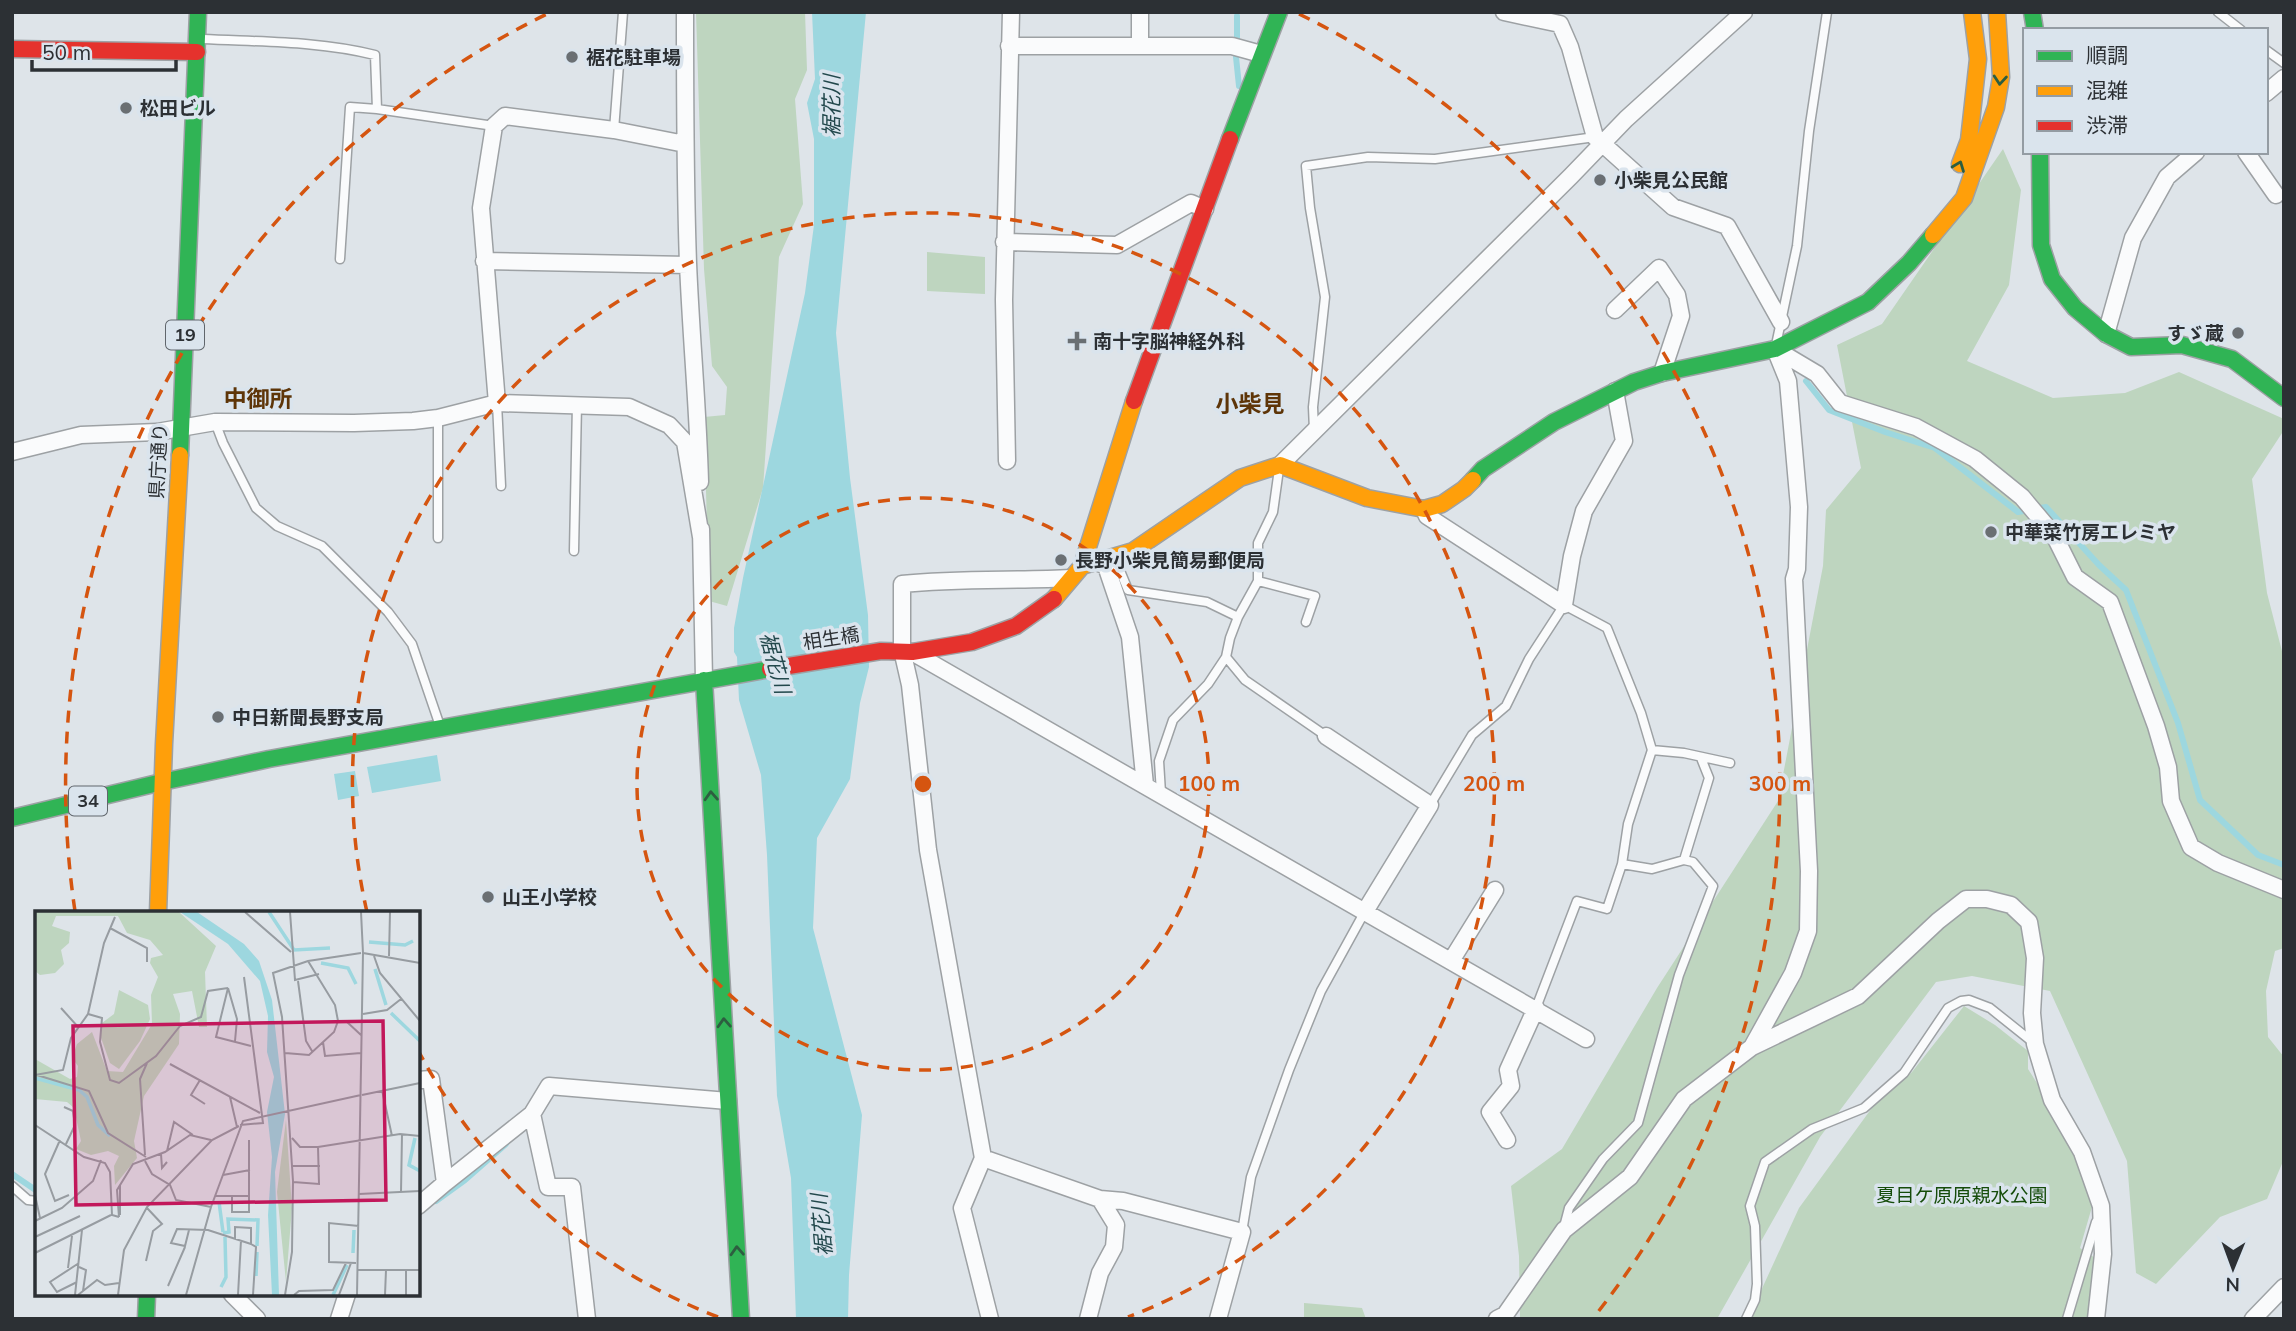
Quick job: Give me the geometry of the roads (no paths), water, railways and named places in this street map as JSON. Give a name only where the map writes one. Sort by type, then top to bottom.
[{"type":"main road","name":"県庁通り","points":[[158,911],[198,12]]},
{"type":"main road","points":[[1089,568],[1127,420],[1261,54],[1279,12]]},
{"type":"main road","points":[[1935,229],[1969,140],[1978,59],[1972,12]]},
{"type":"main road","points":[[1089,568],[1133,551],[1240,478],[1280,465],[1367,498],[1424,509],[1442,504],[1464,489],[1483,469],[1554,422],[1615,391],[1662,373],[1775,349],[1868,302],[1909,263],[1935,229],[1964,198],[1996,107],[2001,76],[1997,12]]},
{"type":"main road","points":[[12,49],[197,45]]},
{"type":"main road","points":[[2040,154],[2041,245],[2052,279],[2075,308],[2106,334],[2131,347],[2182,345],[2232,359],[2284,398]]},
{"type":"main road","name":"相生橋","points":[[162,782],[245,764],[704,680],[881,651],[907,651],[972,642],[1016,626],[1050,604],[1089,568]]},
{"type":"main road","points":[[704,680],[741,1319]]},
{"type":"main road","name":"34","points":[[14,818],[162,782]]},
{"type":"main road","points":[[146,1319],[147,1296]]},
{"type":"street","points":[[685,12],[688,265],[698,405],[704,680]]},
{"type":"street","points":[[1007,461],[1004,242],[1011,12]]},
{"type":"street","points":[[1140,12],[1140,45]]},
{"type":"street","points":[[1504,12],[1559,24],[1570,47],[1598,140],[1673,207],[1727,226],[1781,322]]},
{"type":"street","points":[[1280,465],[1571,177],[1598,140],[1744,12]]},
{"type":"street","points":[[1009,46],[1232,46],[1261,54]]},
{"type":"street","points":[[2268,91],[2284,78]]},
{"type":"street","points":[[497,403],[481,208],[494,126],[505,116],[614,130],[685,144]]},
{"type":"street","points":[[2106,334],[2133,238],[2167,177],[2194,154]]},
{"type":"street","points":[[2247,154],[2276,195]]},
{"type":"street","points":[[1004,242],[1117,245],[1191,202],[1205,209]]},
{"type":"street","points":[[484,261],[688,265]]},
{"type":"street","points":[[1615,310],[1659,268],[1677,295],[1681,316],[1662,373]]},
{"type":"street","points":[[1775,349],[1817,374],[1839,403],[1916,427],[1975,459],[2022,497],[2054,535],[2075,577],[2110,602],[2157,726],[2168,767],[2171,801],[2191,847],[2218,863],[2284,890]]},
{"type":"street","points":[[1752,1047],[1793,973],[1808,931],[1809,871],[1794,579],[1797,569],[1799,507],[1788,381],[1775,349]]},
{"type":"street","points":[[1424,509],[1427,516],[1564,605],[1572,556],[1584,512],[1623,440],[1615,391]]},
{"type":"street","points":[[12,452],[81,435],[157,432],[215,422],[354,423],[438,418],[497,403],[629,407],[669,425],[685,442],[701,537]]},
{"type":"street","points":[[990,1319],[962,1209],[983,1158],[928,850],[902,584],[939,580],[1010,581],[1089,568],[1130,637],[1145,785]]},
{"type":"street","points":[[907,651],[1161,793],[1364,913],[1536,1008],[1586,1039]]},
{"type":"street","points":[[1326,736],[1430,805],[1364,913]]},
{"type":"street","points":[[13,801],[14,818]]},
{"type":"street","points":[[1451,961],[1494,890]]},
{"type":"street","points":[[1497,1319],[1504,1315],[1564,1230],[1630,1177],[1684,1099],[1752,1047],[1858,996],[1938,920],[1966,899],[1987,899],[2011,905],[2029,922],[2035,958],[2032,1013],[2035,1044],[2052,1100],[2082,1152],[2101,1206],[2103,1254],[2096,1319]]},
{"type":"street","points":[[1507,1140],[1490,1112],[1511,1086],[1508,1070],[1536,1008]]},
{"type":"street","points":[[420,1080],[431,1079],[445,1183]]},
{"type":"street","points":[[420,1204],[532,1114],[549,1086],[728,1101]]},
{"type":"street","points":[[532,1114],[548,1187],[572,1187],[587,1319]]},
{"type":"street","points":[[983,1158],[1100,1199],[1123,1201],[1242,1232],[1218,1319]]},
{"type":"street","points":[[1088,1319],[1100,1273],[1114,1247],[1115,1225],[1100,1199]]},
{"type":"street","points":[[2255,1318],[2284,1287]]},
{"type":"street","points":[[234,1296],[257,1319]]},
{"type":"street","points":[[339,1319],[345,1296]]},
{"type":"lane","points":[[614,130],[623,12]]},
{"type":"lane","points":[[1775,349],[1797,246],[1809,131],[1827,12]]},
{"type":"lane","points":[[2218,12],[2238,28]]},
{"type":"lane","points":[[197,45],[315,45],[346,48],[375,55],[377,109]]},
{"type":"lane","points":[[2268,51],[2284,63]]},
{"type":"lane","points":[[340,259],[350,107],[494,126]]},
{"type":"lane","points":[[1315,433],[1314,407],[1325,297],[1306,166],[1368,158],[1435,159],[1598,140]]},
{"type":"lane","points":[[497,403],[501,486]]},
{"type":"lane","points":[[574,551],[577,404]]},
{"type":"lane","points":[[438,418],[438,538]]},
{"type":"lane","points":[[215,422],[257,508],[277,526],[322,545],[388,612],[412,644],[440,728]]},
{"type":"lane","points":[[1161,793],[1159,761],[1173,720],[1208,684],[1226,657],[1238,617],[1258,581],[1258,542],[1273,512],[1280,465]]},
{"type":"lane","points":[[1089,568],[1121,573],[1128,590],[1207,602],[1238,617]]},
{"type":"lane","points":[[1258,581],[1315,596],[1306,622]]},
{"type":"lane","points":[[1430,805],[1472,735],[1506,706],[1528,659],[1564,605],[1607,628],[1641,713],[1651,750],[1628,824],[1622,864],[1607,909],[1577,901],[1536,1008]]},
{"type":"lane","points":[[1226,657],[1245,680],[1326,736]]},
{"type":"lane","points":[[1651,750],[1685,752],[1701,758],[1730,762]]},
{"type":"lane","points":[[1684,860],[1709,778],[1701,758]]},
{"type":"lane","points":[[1564,1230],[1569,1208],[1603,1159],[1638,1123],[1679,975],[1713,886],[1693,862],[1684,860],[1652,869],[1622,864]]},
{"type":"lane","points":[[1242,1232],[1251,1177],[1289,1070],[1321,991],[1364,913]]},
{"type":"lane","points":[[1746,1319],[1755,1300],[1757,1284],[1755,1226],[1750,1206],[1765,1162],[1812,1129],[1864,1108],[1904,1073],[1948,1008],[1961,1001],[1969,1000],[1990,1008],[2035,1044]]},
{"type":"lane","points":[[12,1186],[28,1200],[35,1201]]},
{"type":"lane","points":[[2067,1319],[2101,1206]]},
{"type":"water","name":"裾花川","points":[[812,12],[866,12],[836,333],[850,478],[868,615],[869,667],[860,703],[850,779],[817,838],[813,928],[862,1115],[848,1319],[796,1319],[791,1178],[777,1096],[761,775],[739,700],[737,657],[734,652],[734,628],[743,578],[805,293],[814,225],[814,139],[807,103],[815,79]]},
{"type":"water","points":[[437,755],[441,781],[372,793],[367,767]]},
{"type":"water","points":[[355,771],[359,796],[338,800],[334,774]]},
{"type":"waterway","points":[[1237,16],[1237,40]]},
{"type":"waterway","points":[[1236,57],[1239,86]]},
{"type":"waterway","points":[[1806,381],[1829,410],[1935,448],[2018,512],[2046,507],[2126,590],[2178,723],[2200,800],[2258,855],[2284,865]]},
{"type":"waterway","points":[[436,1201],[506,1144]]},
{"type":"waterway","points":[[12,1174],[35,1190]]},
{"type":"place","name":"裾花駐車場","points":[[572,57]]},
{"type":"place","name":"松田ビル","points":[[126,108]]},
{"type":"place","name":"小柴見公民館","points":[[1600,180]]},
{"type":"place","name":"すゞ蔵","points":[[2238,333]]},
{"type":"place","name":"南十字脳神経外科","points":[[1077,341]]},
{"type":"place","name":"中華菜竹房エレミヤ","points":[[1991,532]]},
{"type":"place","name":"長野小柴見簡易郵便局","points":[[1061,560]]},
{"type":"place","name":"中日新聞長野支局","points":[[218,717]]},
{"type":"place","name":"山王小学校","points":[[488,897]]},
{"type":"district","name":"中御所","points":[[258,399]]},
{"type":"district","name":"小柴見","points":[[1250,404]]},
{"type":"park label","name":"夏目ケ原原親水公園","points":[[1962,1195]]}]
